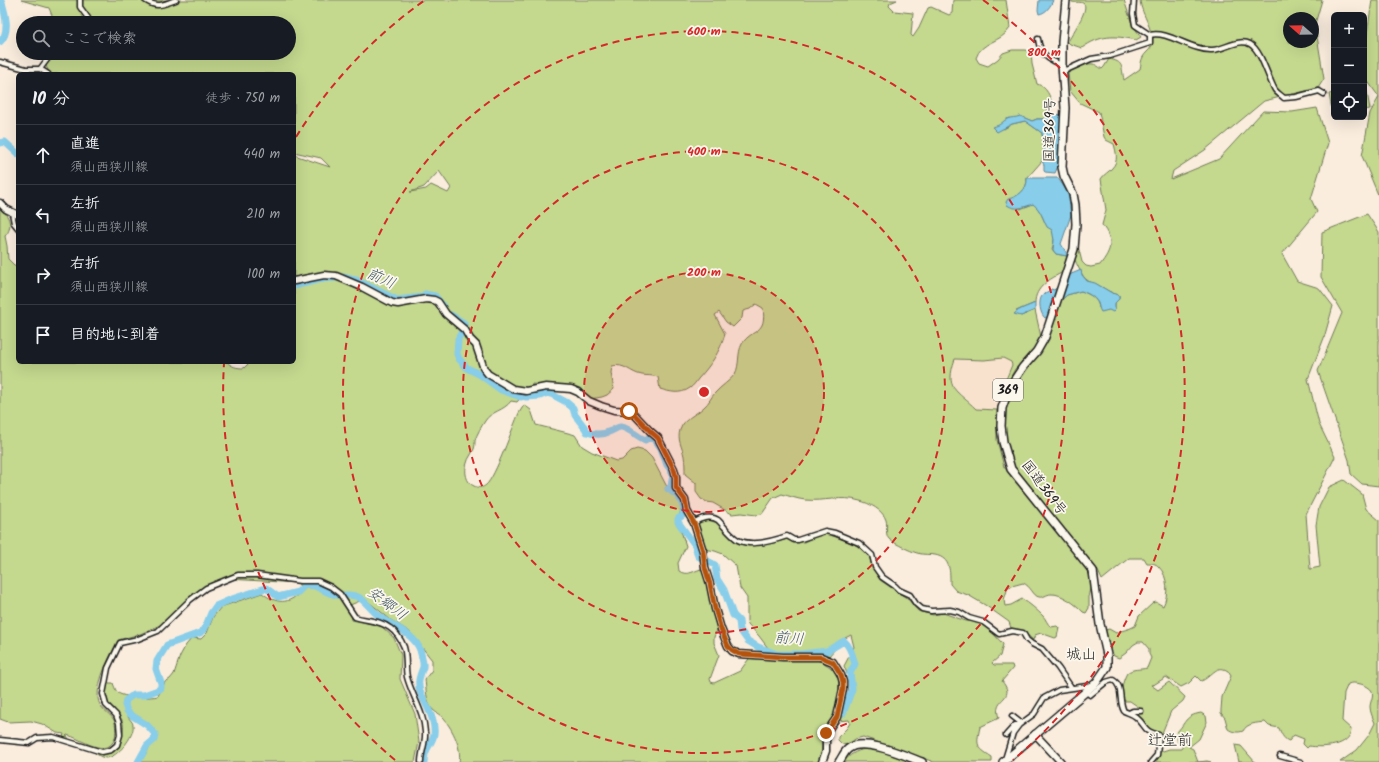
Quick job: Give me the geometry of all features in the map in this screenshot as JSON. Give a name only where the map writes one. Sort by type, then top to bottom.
[{"type":"highway","name":"国道369号","points":[[1004,762],[1034,734],[1096,683],[1107,667],[1107,656],[1100,624],[1093,571],[1011,469],[1003,442],[1001,426],[1002,408],[1009,388],[1023,367],[1040,348],[1074,249],[1076,205],[1073,194],[1064,176],[1062,167],[1066,108],[1062,68],[1062,26],[1066,0]]},
{"type":"highway","points":[[839,762],[848,749],[855,745],[862,744],[879,747],[922,762]]},
{"type":"main road","points":[[0,203],[6,209],[15,214]]},
{"type":"main road","points":[[296,281],[324,275],[336,276],[362,287],[392,303],[398,304],[426,299],[434,300],[438,302],[446,314],[465,330],[470,339],[476,345],[484,369],[488,374],[513,389],[526,391],[546,387],[571,389],[578,392],[588,401],[614,410],[629,411],[634,414],[658,438],[674,469],[676,488],[685,500],[687,511],[694,523],[703,551],[705,568],[715,609],[728,646],[739,654],[783,657],[821,657],[833,662],[841,675],[843,689],[837,717],[826,733],[826,750],[822,762]]},
{"type":"main road","points":[[1034,734],[1061,762]]},
{"type":"street","points":[[80,0],[80,7],[87,16]]},
{"type":"street","points":[[145,0],[156,6],[160,6],[176,0]]},
{"type":"street","points":[[1134,0],[1133,14],[1135,25],[1150,35],[1160,34],[1203,50],[1213,50],[1237,43],[1250,44],[1258,52],[1266,73],[1276,91],[1284,98],[1296,97],[1320,91],[1324,94]]},
{"type":"street","points":[[1038,39],[1040,49],[1044,55],[1062,68],[1091,59],[1110,56],[1150,42],[1150,35]]},
{"type":"street","points":[[40,69],[47,60]]},
{"type":"street","points":[[0,62],[26,69],[40,69],[45,72]]},
{"type":"street","points":[[15,214],[14,223],[16,226]]},
{"type":"street","points":[[694,523],[699,518],[714,517],[737,539],[744,542],[767,542],[787,536],[794,540],[798,540],[825,531],[835,533],[859,543],[872,555],[876,567],[882,577],[899,590],[910,595],[916,604],[922,609],[931,611],[950,610],[959,612],[969,618],[983,622],[999,634],[1012,631],[1023,633],[1027,640],[1032,644],[1042,648],[1058,668],[1071,688]]},
{"type":"street","points":[[0,740],[29,743],[37,738],[53,737],[102,752],[111,750],[117,745],[120,735],[120,723],[116,715],[106,705],[102,694],[108,668],[120,643],[138,639],[158,631],[190,600],[206,588],[228,578],[250,574],[300,581],[318,581],[331,588],[341,596],[355,617],[383,623],[391,628],[404,646],[407,675],[424,720],[426,739],[421,755],[421,762]]},
{"type":"street","points":[[1086,692],[1090,695],[1106,682],[1113,680],[1117,682],[1120,688],[1124,711],[1136,716],[1145,729],[1149,732],[1160,735],[1157,755],[1151,762]]},
{"type":"street","points":[[1004,762],[1013,732],[1020,724],[1034,714],[1044,698],[1060,690],[1087,686],[1096,683]]},
{"type":"street","points":[[1129,713],[1133,711],[1141,711]]},
{"type":"street","points":[[1012,716],[1020,724]]},
{"type":"street","points":[[1006,735],[1015,725],[1020,724]]},
{"type":"street","points":[[1280,756],[1301,762]]},
{"type":"shaded area","points":[[1003,358],[1011,362],[1012,365],[1006,377],[1004,384],[1006,386],[997,410],[976,409],[955,391],[950,381],[951,371],[955,359],[984,360]]},
{"type":"green space","points":[[21,0],[897,0],[890,3],[889,6],[894,11],[913,13],[911,35],[913,37],[928,8],[931,7],[949,15],[952,13],[953,0],[1006,0],[1010,28],[1002,37],[982,48],[976,58],[979,63],[988,66],[998,59],[1003,53],[1012,50],[1025,50],[1031,52],[1032,64],[1037,84],[1046,90],[1053,106],[1048,107],[1047,117],[1045,119],[1037,119],[1032,121],[1020,116],[1015,119],[1007,119],[999,126],[1004,129],[1012,124],[1025,121],[1042,133],[1044,151],[1042,161],[1027,178],[1026,185],[1022,192],[1016,197],[1009,199],[1020,209],[1033,204],[1037,208],[1045,223],[1053,232],[1054,240],[1052,249],[1056,254],[1067,256],[1063,272],[1040,288],[1035,303],[1016,311],[1021,316],[1035,310],[1041,337],[1036,347],[1015,369],[1006,386],[1004,384],[1012,365],[1011,362],[1003,358],[984,360],[955,359],[951,377],[954,388],[976,409],[997,410],[997,440],[1004,467],[1081,561],[1093,581],[1089,597],[1089,608],[1086,613],[1083,612],[1068,600],[1055,594],[1040,597],[1037,596],[1026,584],[1023,583],[1008,587],[1004,600],[1005,606],[1011,605],[1022,599],[1041,614],[1051,627],[1057,626],[1059,628],[1057,637],[1055,638],[1041,633],[1035,635],[1033,640],[1023,631],[1011,628],[1009,622],[985,605],[968,595],[956,591],[950,584],[948,566],[944,559],[935,555],[914,552],[890,540],[887,536],[886,520],[884,516],[879,510],[867,503],[853,499],[805,500],[782,494],[773,498],[762,514],[756,515],[741,513],[732,514],[713,503],[701,499],[696,492],[696,483],[685,474],[684,456],[679,440],[680,430],[684,422],[701,410],[715,393],[735,374],[738,367],[740,348],[742,344],[750,335],[761,327],[763,323],[763,308],[756,304],[750,309],[743,311],[742,318],[733,327],[726,322],[719,312],[715,315],[725,334],[720,347],[710,364],[694,384],[682,392],[671,392],[660,389],[658,377],[638,374],[617,365],[612,366],[611,373],[614,389],[602,397],[590,399],[571,387],[532,384],[532,394],[530,396],[523,395],[517,402],[511,401],[485,421],[475,440],[474,449],[466,466],[466,473],[467,480],[476,487],[483,487],[486,485],[494,473],[519,413],[524,405],[531,410],[536,425],[575,435],[582,446],[592,452],[616,461],[622,460],[631,451],[637,449],[645,451],[652,458],[666,485],[681,505],[679,525],[686,546],[678,563],[679,571],[687,573],[701,569],[709,587],[717,630],[714,637],[714,643],[719,655],[710,679],[711,682],[714,683],[740,671],[751,656],[814,659],[827,665],[838,677],[838,700],[832,718],[824,731],[819,762],[459,762],[460,757],[458,745],[453,734],[443,718],[432,709],[427,698],[425,679],[432,670],[432,660],[410,632],[391,620],[365,599],[350,605],[352,620],[381,626],[394,638],[401,655],[400,679],[415,714],[419,742],[415,762],[139,762],[150,746],[152,732],[151,728],[130,712],[128,717],[133,725],[133,730],[124,746],[115,754],[106,758],[103,758],[95,753],[108,754],[113,752],[118,747],[123,735],[122,720],[105,698],[107,683],[113,683],[115,689],[120,694],[143,697],[158,696],[165,682],[174,674],[180,656],[186,645],[192,638],[201,639],[207,633],[213,617],[221,607],[262,593],[267,597],[278,601],[287,601],[297,596],[302,591],[298,583],[228,579],[200,591],[165,623],[140,634],[118,640],[105,668],[98,691],[100,705],[115,722],[115,738],[111,744],[100,748],[67,735],[66,736],[68,739],[63,737],[64,734],[57,733],[42,724],[31,721],[8,722],[0,719],[0,208],[6,214],[10,225],[5,236],[8,259],[16,266],[16,364],[230,364],[235,367],[244,368],[248,364],[296,364],[296,156],[330,167],[321,158],[296,152],[296,72],[49,72],[46,66],[47,60],[296,60],[296,16],[52,16],[49,8]],"holes":[[[439,171],[451,188],[448,193],[431,185],[426,189],[410,192],[424,187]]]},
{"type":"green space","points":[[1072,0],[1124,0],[1132,24],[1141,37],[1136,40],[1121,37],[1101,38],[1082,48],[1070,44],[1068,42],[1082,17],[1085,7],[1083,3],[1072,2]]},
{"type":"green space","points":[[1140,0],[1322,0],[1318,12],[1283,12],[1283,48],[1319,48],[1324,79],[1318,88],[1264,101],[1205,150],[1173,171],[1171,179],[1219,159],[1263,111],[1292,112],[1317,108],[1328,143],[1311,199],[1317,212],[1282,254],[1297,281],[1319,288],[1333,306],[1324,338],[1308,379],[1319,424],[1335,457],[1306,514],[1310,569],[1320,567],[1316,525],[1319,507],[1329,487],[1344,480],[1362,494],[1366,509],[1379,520],[1379,762],[1340,762],[1357,750],[1369,735],[1375,723],[1370,709],[1373,695],[1372,691],[1365,685],[1357,683],[1348,684],[1344,693],[1342,721],[1351,729],[1350,735],[1346,740],[1335,745],[1321,747],[1309,746],[1307,748],[1303,744],[1304,739],[1294,735],[1289,741],[1281,734],[1279,728],[1269,726],[1265,722],[1247,726],[1241,732],[1235,732],[1228,729],[1221,710],[1222,697],[1231,676],[1228,671],[1224,669],[1217,670],[1201,681],[1196,676],[1189,683],[1181,687],[1166,677],[1151,685],[1158,690],[1169,682],[1185,697],[1183,701],[1171,711],[1162,733],[1149,729],[1138,716],[1140,708],[1130,701],[1124,701],[1122,691],[1124,679],[1129,671],[1147,668],[1151,658],[1149,649],[1143,642],[1138,642],[1119,658],[1114,656],[1106,639],[1105,630],[1109,629],[1116,633],[1135,626],[1139,616],[1153,603],[1156,602],[1163,606],[1167,586],[1162,571],[1156,565],[1147,563],[1144,558],[1129,558],[1102,580],[1098,571],[1014,466],[1005,441],[1002,424],[1007,400],[1013,386],[1046,344],[1059,302],[1067,295],[1081,291],[1095,299],[1099,308],[1115,310],[1115,303],[1119,299],[1119,295],[1110,292],[1085,278],[1074,258],[1078,246],[1082,262],[1086,266],[1091,267],[1100,265],[1109,250],[1110,240],[1102,225],[1106,210],[1101,179],[1116,162],[1116,150],[1114,144],[1106,140],[1104,137],[1099,112],[1080,103],[1070,91],[1068,73],[1086,64],[1094,64],[1102,69],[1109,59],[1120,63],[1124,80],[1140,69],[1142,58],[1151,47],[1152,41],[1152,35]]},
{"type":"green space","points":[[1372,0],[1379,0],[1379,97],[1367,80],[1367,34]]},
{"type":"green space","points":[[1367,92],[1370,109],[1367,110]]},
{"type":"green space","points":[[1329,94],[1331,94],[1331,105]]},
{"type":"green space","points":[[1379,97],[1379,197],[1362,156],[1370,113]]},
{"type":"green space","points":[[1367,214],[1379,232],[1379,486],[1362,484],[1351,474],[1349,460],[1318,371],[1342,313],[1321,277],[1322,232]]},
{"type":"green space","points":[[709,520],[717,523],[735,540],[752,546],[788,539],[796,542],[804,542],[822,533],[828,534],[854,544],[869,554],[872,567],[880,580],[908,599],[918,611],[933,615],[943,613],[966,621],[975,621],[986,626],[1003,644],[1000,656],[992,663],[994,665],[1012,665],[1013,668],[1002,681],[1007,691],[1005,697],[999,704],[999,718],[980,727],[978,745],[983,751],[992,757],[992,762],[934,762],[863,737],[855,739],[848,745],[842,744],[838,740],[838,737],[850,723],[849,720],[837,721],[842,702],[848,700],[850,696],[850,683],[844,666],[854,647],[851,635],[845,638],[828,657],[803,653],[793,654],[773,652],[768,648],[748,624],[747,598],[740,588],[736,566],[723,554],[705,549],[695,523]]},
{"type":"green space","points":[[1201,713],[1206,716],[1207,722],[1199,739],[1189,747],[1193,749],[1198,762],[1155,762],[1160,752],[1169,749],[1181,749],[1183,746],[1178,743],[1176,733],[1191,716]]},
{"type":"green space","points":[[1235,745],[1241,746],[1255,762],[1239,762]]},
{"type":"green space","points":[[874,749],[911,762],[843,762],[858,751]]},
{"type":"water","points":[[1039,0],[1053,0],[1048,9],[1039,14],[1038,10]]},
{"type":"water","points":[[1047,114],[1063,115],[1058,166],[1055,173],[1044,171],[1042,161],[1044,151],[1042,133],[1025,121],[1012,124],[997,132],[992,127],[999,125],[1010,118],[1020,116],[1032,121],[1037,119],[1045,119]]},
{"type":"water","points":[[1027,178],[1058,178],[1068,193],[1071,215],[1061,244],[1067,256],[1056,254],[1053,250],[1054,240],[1052,230],[1047,227],[1036,206],[1033,204],[1014,208],[1007,205],[1006,202],[1008,199],[1015,197],[1024,189]]},
{"type":"water","points":[[1081,270],[1082,275],[1087,281],[1095,283],[1112,293],[1119,295],[1119,299],[1115,303],[1115,310],[1113,312],[1109,310],[1101,312],[1098,303],[1094,298],[1081,291],[1067,295],[1059,302],[1069,275]]},
{"type":"water","points":[[1060,285],[1048,317],[1045,318],[1041,311],[1041,298],[1051,289],[1054,290]]},
{"type":"water","points":[[1035,303],[1035,310],[1021,316],[1014,314],[1021,309]]},
{"type":"waterway","name":"前川","points":[[0,42],[3,38],[6,27],[1,0]]},
{"type":"waterway","name":"前川","points":[[0,143],[5,142],[16,152]]},
{"type":"waterway","name":"前川","points":[[343,277],[356,280],[397,300],[422,297],[425,294],[435,296],[443,306]]},
{"type":"waterway","name":"前川","points":[[296,286],[322,279],[337,278]]},
{"type":"waterway","name":"前川","points":[[451,315],[464,323],[465,327]]},
{"type":"waterway","name":"前川","points":[[462,331],[458,339],[457,354],[459,359],[467,368],[479,374],[501,390],[521,397]]},
{"type":"waterway","name":"前川","points":[[526,397],[540,396],[547,393],[566,402],[573,408],[575,415],[587,432],[602,434],[618,427],[623,427],[645,440],[650,437],[655,440],[661,448],[667,465],[673,473],[671,487],[668,489],[678,496],[684,510],[683,515],[678,519],[678,522],[695,545],[698,556],[702,558]]},
{"type":"waterway","name":"前川","points":[[706,560],[715,565],[717,579],[724,590],[733,615],[739,621],[740,630],[748,641],[758,647],[777,654],[801,654],[827,651],[844,641],[846,643],[851,651],[855,664],[850,673],[852,689],[843,714]]},
{"type":"waterway","name":"安郷川","points":[[138,762],[147,746],[154,740],[155,734],[147,725],[127,711],[125,705],[126,700],[133,695],[144,695],[161,688],[161,683],[156,669],[157,661],[167,645],[200,633],[205,628],[211,613],[216,606],[232,599],[266,588],[278,597],[298,592],[305,585],[316,586],[329,593],[353,595],[358,597],[383,619],[408,634],[417,644],[420,650],[423,665],[419,679],[419,687],[432,717],[434,728],[433,738],[425,753],[424,762]]},
{"type":"district","name":"城山","points":[[1081,655]]},
{"type":"district","name":"辻堂前","points":[[1170,741]]},
{"type":"route","points":[[629,411],[634,414],[658,438],[674,469],[676,488],[685,500],[687,511],[694,523],[703,551],[705,568],[715,609],[728,646],[739,654],[783,657],[821,657],[833,662],[841,675],[843,689],[837,717],[826,733]]}]
